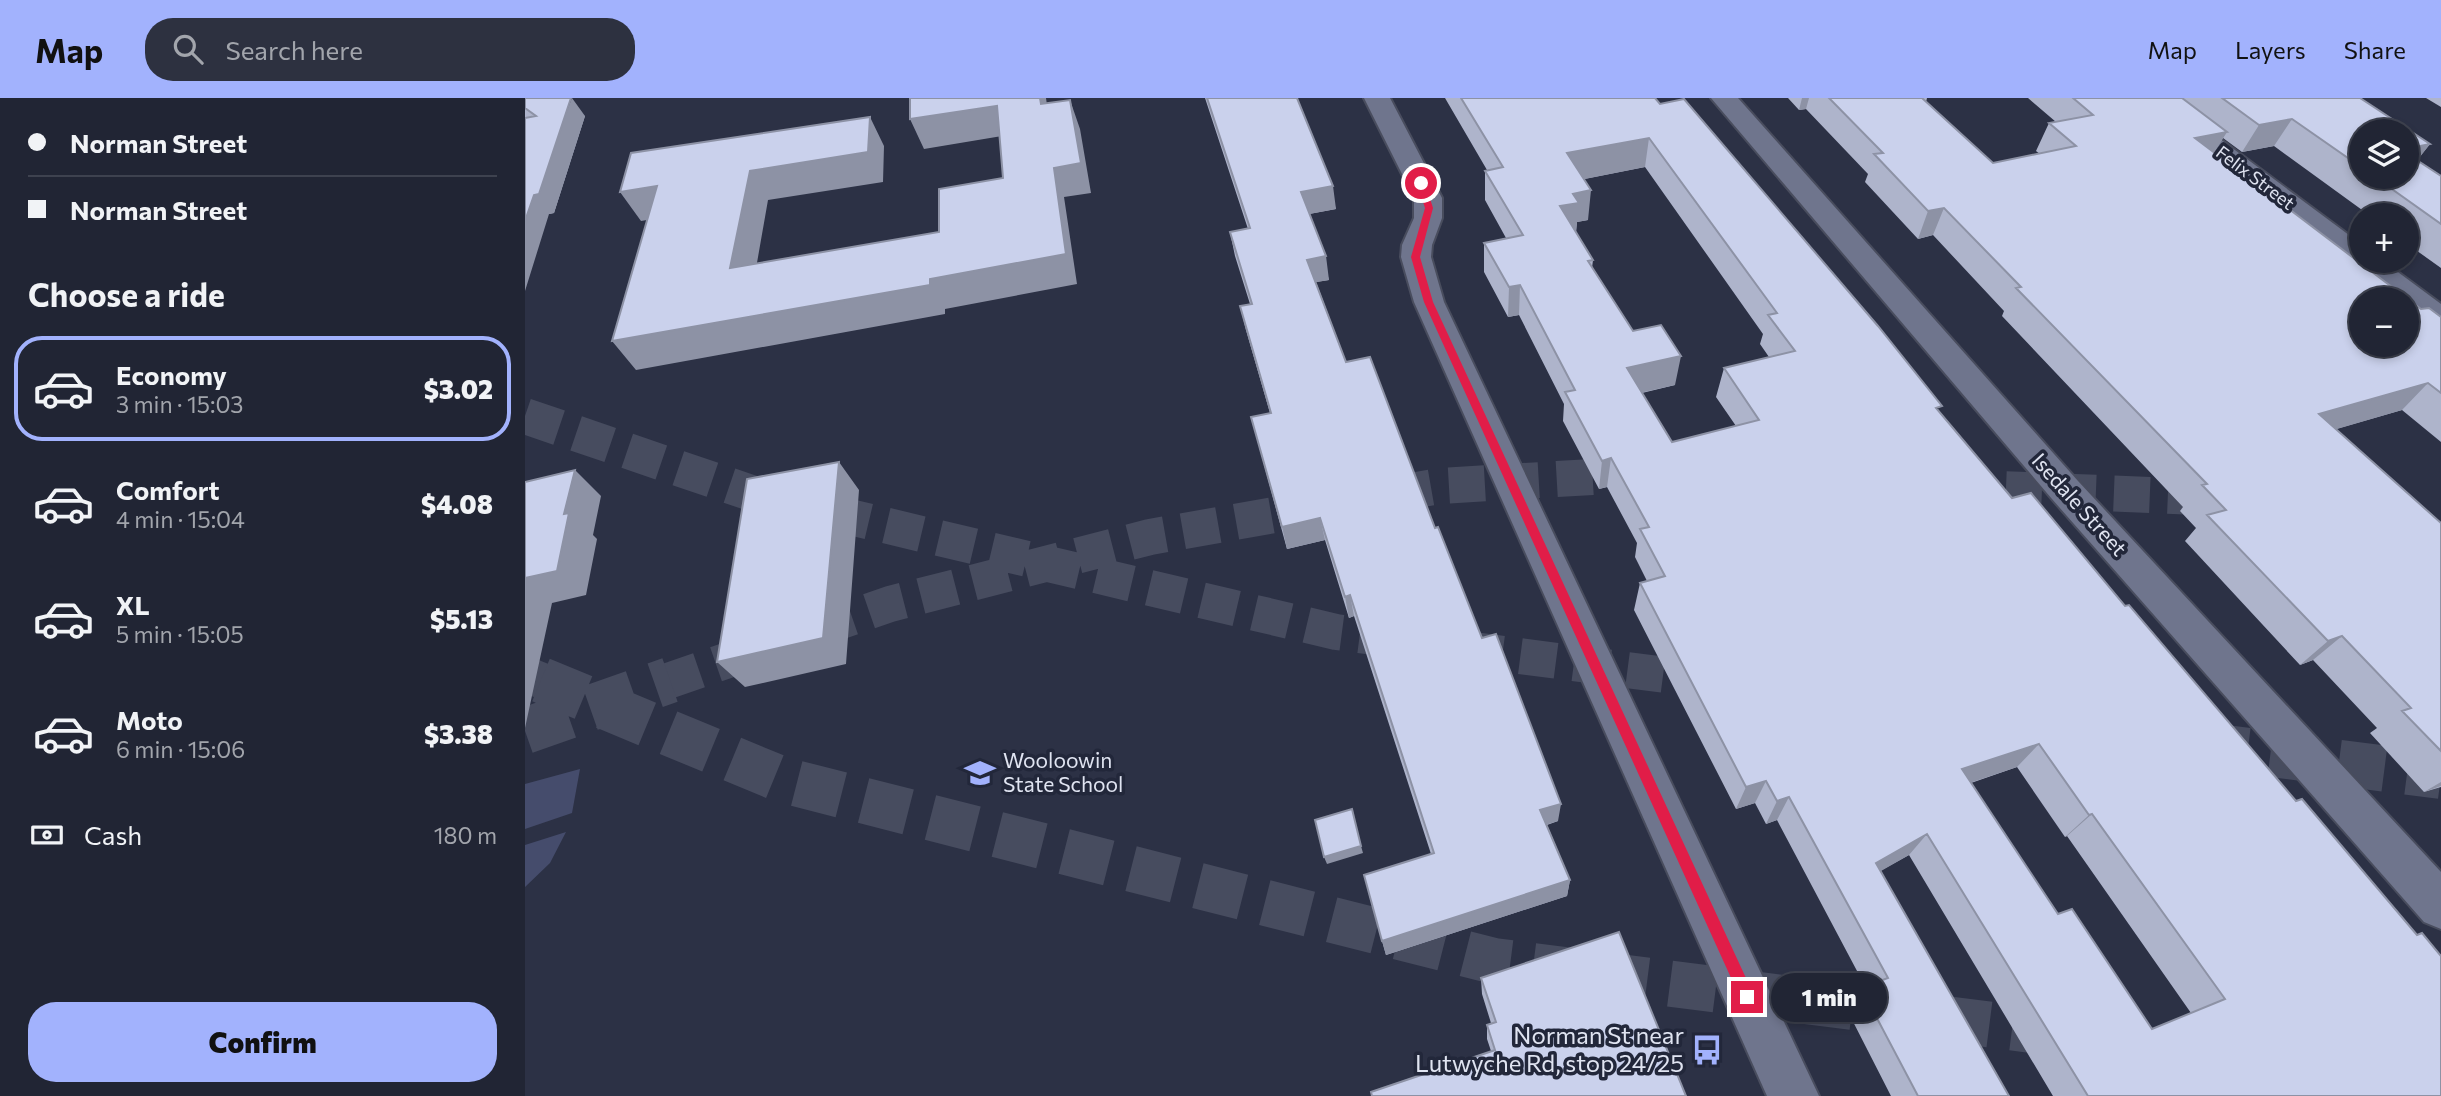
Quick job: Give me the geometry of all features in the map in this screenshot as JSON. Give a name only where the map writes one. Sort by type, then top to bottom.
[{"type":"street","points":[[1377,98],[1428,198],[1428,218],[1417,246],[1416,257],[1429,302],[1793,1096]]},
{"type":"street","name":"Isedale Street","points":[[1724,98],[2066,490],[2441,906]]},
{"type":"street","name":"Felix Street","points":[[2149,98],[2349,248]]},
{"type":"street","name":"Felix Street","points":[[2381,273],[2441,319]]},
{"type":"shaded area","points":[[580,769],[572,813],[525,829],[525,784]]},
{"type":"shaded area","points":[[566,832],[550,863],[525,887],[525,845]]},
{"type":"building","points":[[525,98],[571,98],[539,194],[534,195],[525,221],[525,118],[536,116],[525,108]]},
{"type":"building","points":[[910,98],[1040,98],[1041,104],[1070,100],[1081,163],[1054,168],[1066,254],[930,279],[930,285],[612,341],[657,186],[620,192],[631,153],[870,117],[868,152],[750,171],[730,268],[939,232],[939,189],[1003,178],[997,106],[910,119]]},
{"type":"building","points":[[1207,98],[1297,98],[1333,186],[1301,192],[1326,256],[1307,260],[1346,362],[1370,357],[1435,528],[1438,527],[1482,638],[1496,634],[1561,804],[1540,810],[1570,880],[1382,941],[1364,875],[1434,853],[1350,595],[1345,597],[1320,518],[1282,527],[1251,417],[1271,413],[1240,306],[1252,304],[1230,232],[1250,228]]},
{"type":"building","points":[[1461,98],[1655,98],[1660,104],[1684,99],[1878,326],[1942,406],[1936,408],[2012,498],[2031,493],[2125,606],[2129,605],[2296,801],[2302,799],[2417,935],[2422,933],[2441,956],[2441,1096],[2088,1096],[1927,834],[1876,863],[2009,1096],[1918,1096],[1861,988],[1888,978],[1789,797],[1777,801],[1766,781],[1746,787],[1640,583],[1665,576],[1640,529],[1649,527],[1611,458],[1602,461],[1565,392],[1575,390],[1520,285],[1509,287],[1484,243],[1523,235],[1485,171],[1503,167]],"holes":[[[1649,138],[1777,313],[1768,315],[1795,351],[1724,368],[1759,420],[1672,442],[1627,368],[1681,356],[1661,325],[1633,331],[1588,261],[1593,260],[1560,206],[1579,203],[1573,194],[1591,190],[1567,153]],[[2039,744],[2089,815],[2092,814],[2225,999],[2152,1029],[2072,909],[2058,914],[1962,769]]]},
{"type":"building","points":[[1829,98],[1922,98],[1993,163],[2076,146],[2049,123],[2093,115],[2073,98],[2182,98],[2227,132],[2195,138],[2349,255],[2349,273],[2373,273],[2392,287],[2349,287],[2349,357],[2419,357],[2419,307],[2429,308],[2441,317],[2441,393],[2428,383],[2319,414],[2441,523],[2441,751],[2402,711],[2411,708],[2342,636],[2328,641],[2207,515],[2226,510],[2202,485],[2207,484],[2016,288],[2021,287],[1944,208],[1928,211],[1874,154],[1883,153]]},
{"type":"building","points":[[2222,98],[2360,98],[2392,119],[2349,119],[2349,159],[2292,119],[2259,125]]},
{"type":"building","points":[[2419,137],[2430,144],[2419,146]]},
{"type":"building","points":[[2419,162],[2441,176],[2441,224],[2419,208],[2419,203],[2412,203],[2392,189],[2419,189]]},
{"type":"building","points":[[839,462],[823,638],[717,662],[747,479]]},
{"type":"building","points":[[575,470],[564,514],[569,513],[557,571],[525,578],[525,482]]},
{"type":"building","points":[[1352,809],[1361,846],[1324,857],[1315,820]]},
{"type":"building","points":[[1619,932],[1686,1096],[1372,1096],[1371,1092],[1495,1050],[1487,1025],[1496,1022],[1481,978]]},
{"type":"tunnel","points":[[525,416],[757,495],[1047,564]]},
{"type":"tunnel","points":[[1047,564],[1150,537],[1439,486],[1643,474]]},
{"type":"tunnel","points":[[1952,487],[2224,498]]},
{"type":"tunnel","points":[[665,682],[890,604],[1047,564]]},
{"type":"tunnel","points":[[1047,564],[1336,632],[1719,682],[1707,680]]},
{"type":"tunnel","points":[[525,674],[545,682]]},
{"type":"tunnel","points":[[541,680],[600,705]]},
{"type":"tunnel","points":[[600,705],[670,680]]},
{"type":"tunnel","points":[[525,731],[600,705]]},
{"type":"tunnel","points":[[600,705],[783,780],[1494,961],[2063,1034]]},
{"type":"tunnel","points":[[2202,745],[2441,776]]},
{"type":"place","name":"Wooloowin State School","points":[[980,773]]},
{"type":"place","name":"Norman St near Lutwyche Rd, stop 24/25","points":[[1707,1050]]},
{"type":"route","points":[[1421,183],[1429,208],[1416,257],[1419,275],[1429,302],[1747,997]]}]
